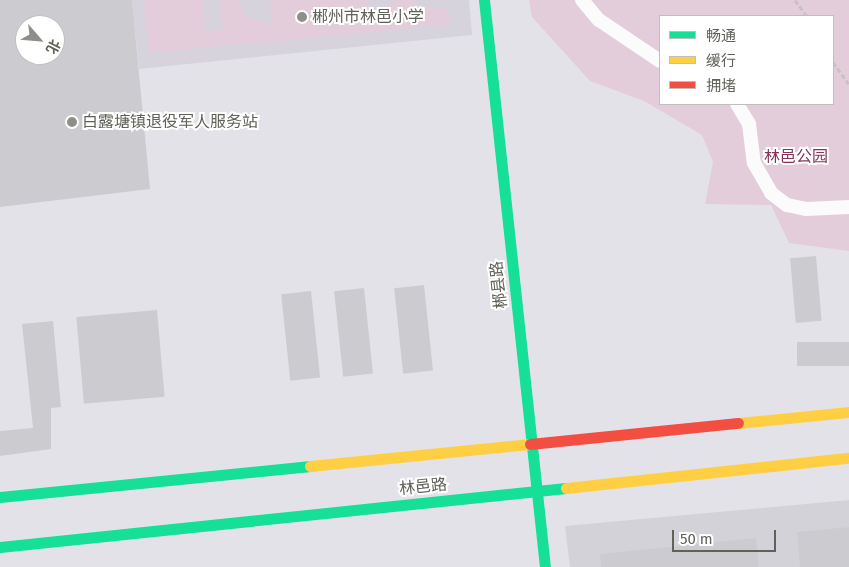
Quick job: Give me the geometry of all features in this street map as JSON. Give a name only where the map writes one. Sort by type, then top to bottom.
[{"type":"main road","name":"郴县路","points":[[484,0],[545,567]]},
{"type":"main road","name":"林邑路","points":[[0,496],[533,445],[849,412]]},
{"type":"main road","name":"林邑路","points":[[0,547],[849,458]]},
{"type":"street","points":[[582,0],[600,20],[659,60]]},
{"type":"street","points":[[738,105],[749,124],[754,163],[771,193],[787,206],[806,209],[849,207]]},
{"type":"path","points":[[795,0],[806,15]]},
{"type":"path","points":[[834,63],[849,84]]},
{"type":"shaded area","name":"郴州市林邑小学","points":[[132,0],[469,0],[472,35],[139,69]]},
{"type":"shaded area","points":[[849,500],[849,567],[570,567],[565,526]]},
{"type":"green space","points":[[144,0],[202,0],[206,32],[223,29],[219,0],[237,0],[246,16],[272,25],[270,0],[368,0],[370,16],[382,13],[395,0],[417,0],[417,8],[448,8],[450,24],[149,53]]},
{"type":"green space","name":"林邑公园","points":[[529,0],[849,0],[849,251],[789,243],[771,205],[705,204],[713,162],[702,135],[644,101],[590,81],[532,17]]},
{"type":"building","name":"白露塘镇退役军人服务站","points":[[0,0],[132,0],[150,189],[0,207]]},
{"type":"building","points":[[816,256],[822,321],[796,323],[790,258]]},
{"type":"building","points":[[424,285],[433,371],[403,374],[394,288]]},
{"type":"building","points":[[364,288],[373,374],[343,377],[334,291]]},
{"type":"building","points":[[311,291],[320,378],[290,381],[281,294]]},
{"type":"building","points":[[157,310],[165,397],[84,404],[76,317]]},
{"type":"building","points":[[53,321],[61,407],[51,408],[51,449],[0,456],[0,431],[33,428],[22,324]]},
{"type":"building","points":[[797,342],[849,342],[849,366],[797,366]]},
{"type":"building","points":[[849,527],[849,567],[800,567],[797,532]]},
{"type":"building","points":[[756,538],[759,567],[601,567],[600,554]]},
{"type":"traffic: fast","points":[[484,0],[545,567]]},
{"type":"traffic: fast","points":[[0,497],[310,466]]},
{"type":"traffic: fast","points":[[0,547],[566,488]]},
{"type":"traffic: slow","points":[[738,423],[849,412]]},
{"type":"traffic: slow","points":[[310,466],[530,444]]},
{"type":"traffic: slow","points":[[566,488],[849,458]]},
{"type":"traffic: jam","points":[[530,444],[738,423]]},
{"type":"place","name":"郴州市林邑小学","points":[[302,17]]},
{"type":"place","name":"白露塘镇退役军人服务站","points":[[72,122]]}]
